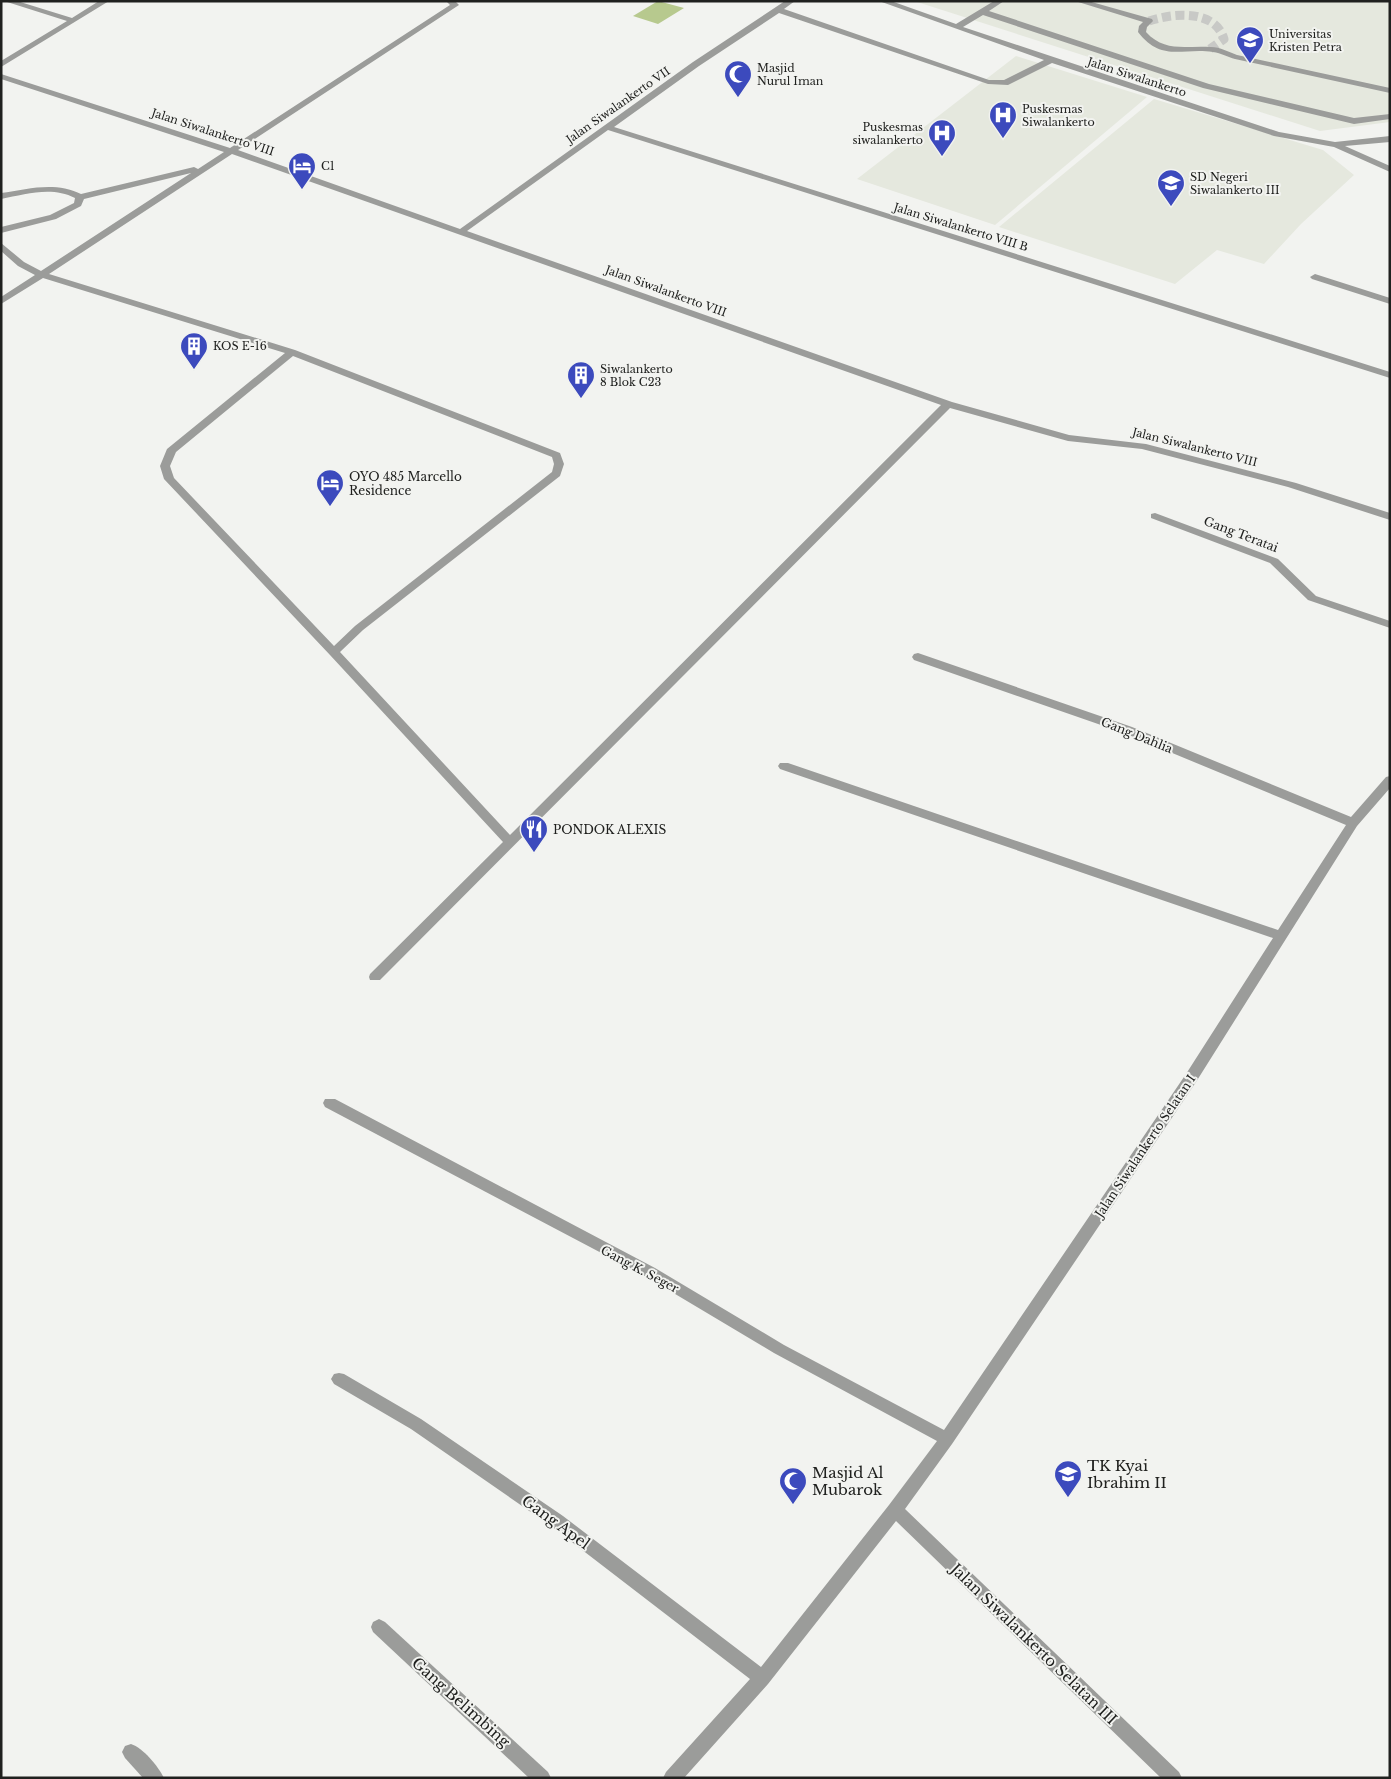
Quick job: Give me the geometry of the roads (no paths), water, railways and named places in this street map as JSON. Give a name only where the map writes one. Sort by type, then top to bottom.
[{"type":"street","points":[[8,1],[72,20]]},
{"type":"street","points":[[1,65],[104,1]]},
{"type":"street","points":[[1,301],[455,5],[450,1]]},
{"type":"street","name":"Jalan Siwalankerto VII","points":[[462,231],[696,64],[791,1]]},
{"type":"street","name":"Jalan Siwalankerto","points":[[883,1],[1050,60],[1277,134],[1335,145],[1390,139]]},
{"type":"street","points":[[957,27],[1000,1]]},
{"type":"street","points":[[1079,1],[1149,21],[1144,26],[1142,32],[1155,45],[1183,51],[1210,48],[1235,57],[1390,91]]},
{"type":"street","points":[[778,10],[988,82],[1004,83],[1050,60]]},
{"type":"street","points":[[983,12],[1206,86],[1354,122],[1390,116]]},
{"type":"street","name":"Jalan Siwalankerto VIII","points":[[1,76],[231,151],[462,231],[948,404],[1068,438],[1142,446],[1331,496],[1390,517]]},
{"type":"street","name":"Jalan Siwalankerto VIII B","points":[[606,127],[1390,375]]},
{"type":"street","points":[[1335,145],[1390,169]]},
{"type":"street","points":[[1,196],[44,189],[62,189],[80,197],[209,166]]},
{"type":"street","points":[[1,230],[67,212],[78,204],[80,197]]},
{"type":"street","points":[[1,246],[21,264],[42,274],[292,352],[556,455],[560,461],[560,467],[556,474],[359,628],[334,652]]},
{"type":"street","points":[[1315,277],[1390,301]]},
{"type":"street","points":[[292,352],[171,451],[165,466],[170,479],[334,652],[509,842]]},
{"type":"street","points":[[375,977],[948,404]]},
{"type":"street","name":"Gang Teratai","points":[[1155,516],[1274,561],[1286,569],[1302,592],[1312,598],[1390,625]]},
{"type":"street","name":"Gang Dahlia","points":[[918,657],[1128,730],[1353,823]]},
{"type":"street","points":[[784,766],[1282,936]]},
{"type":"street","name":"Jalan Siwalankerto Selatan I","points":[[672,1778],[762,1678],[895,1510],[947,1439],[1191,1078],[1353,823],[1390,780]]},
{"type":"street","name":"Gang K. Seger","points":[[330,1103],[650,1272],[779,1349],[947,1439]]},
{"type":"street","name":"Gang Apel","points":[[339,1379],[416,1424],[557,1521],[762,1678]]},
{"type":"street","name":"Jalan Siwalankerto Selatan III","points":[[895,1510],[1173,1778]]},
{"type":"street","name":"Gang Belimbing","points":[[379,1627],[542,1778]]},
{"type":"street","points":[[131,1752],[155,1778]]},
{"type":"tunnel","points":[[1149,21],[1181,15],[1203,18],[1212,22],[1219,29],[1224,39],[1210,49]]},
{"type":"place","name":"Universitas Kristen Petra","points":[[1250,64]]},
{"type":"place","name":"Masjid Nurul Iman","points":[[738,98]]},
{"type":"place","name":"Puskesmas Siwalankerto","points":[[1003,139]]},
{"type":"place","name":"Puskesmas siwalankerto","points":[[942,157]]},
{"type":"place","name":"C1","points":[[302,190]]},
{"type":"place","name":"SD Negeri Siwalankerto III","points":[[1171,207]]},
{"type":"place","name":"KOS E-16","points":[[194,370]]},
{"type":"place","name":"Siwalankerto 8 Blok C23","points":[[581,399]]},
{"type":"place","name":"OYO 485 Marcello Residence","points":[[330,507]]},
{"type":"place","name":"PONDOK ALEXIS","points":[[534,853]]},
{"type":"place","name":"TK Kyai Ibrahim II","points":[[1068,1498]]},
{"type":"place","name":"Masjid Al Mubarok","points":[[793,1505]]}]
